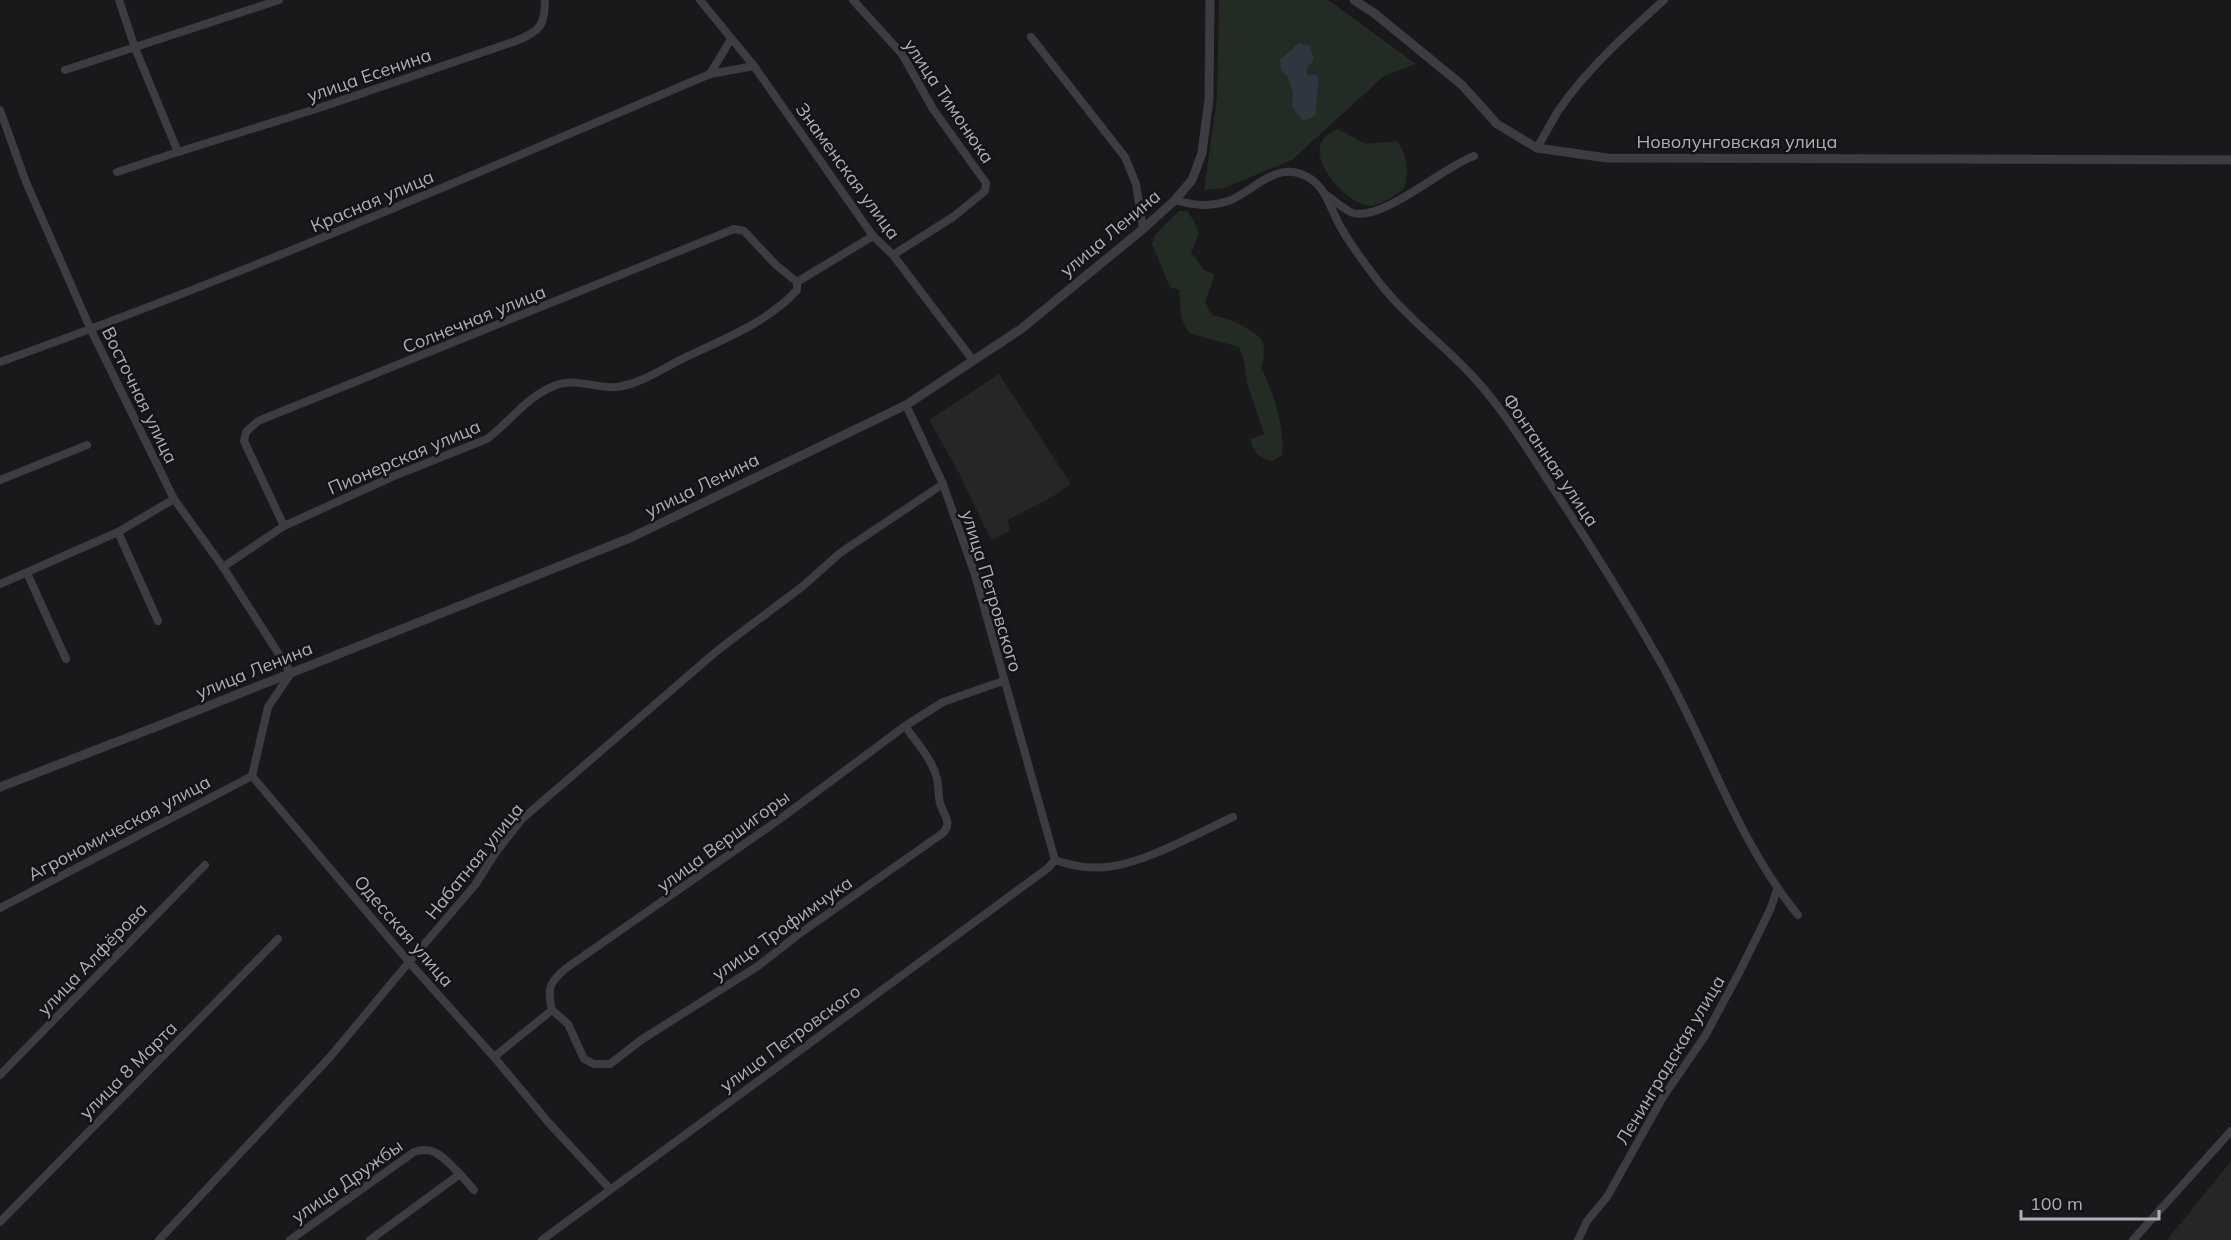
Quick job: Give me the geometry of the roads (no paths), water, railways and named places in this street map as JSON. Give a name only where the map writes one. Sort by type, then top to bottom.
[{"type":"street","points":[[119,0],[135,48],[178,152]]},
{"type":"street","points":[[65,70],[279,0]]},
{"type":"street","name":"улица Есенина","points":[[117,172],[322,107],[516,41],[537,31],[543,24],[545,0]]},
{"type":"street","name":"Знаменская улица","points":[[700,0],[753,66],[873,236],[893,255],[972,359]]},
{"type":"street","name":"улица Тимонюка","points":[[853,0],[902,54],[933,109],[986,183],[985,191],[953,217],[893,255]]},
{"type":"street","name":"улица Ленина","points":[[0,787],[630,537],[906,405],[1021,328],[1143,229],[1175,200],[1192,180],[1202,153],[1209,99],[1210,0]]},
{"type":"street","name":"Новолунговская улица","points":[[1354,0],[1374,12],[1462,85],[1497,124],[1537,148],[1607,158],[2231,160]]},
{"type":"street","points":[[1537,148],[1558,111],[1579,85],[1612,48],[1664,0]]},
{"type":"street","points":[[1031,38],[1125,158],[1136,184],[1143,229]]},
{"type":"street","points":[[710,74],[731,39]]},
{"type":"street","name":"Красная улица","points":[[0,362],[91,330],[342,231],[710,74],[753,66]]},
{"type":"street","name":"Восточная улица","points":[[0,110],[26,182],[91,330],[174,499],[223,567],[291,673]]},
{"type":"street","points":[[1337,219],[1353,213],[1369,213],[1392,203],[1474,156]]},
{"type":"street","name":"Фонтанная улица","points":[[1175,200],[1192,205],[1230,200],[1270,176],[1291,171],[1313,179],[1325,194],[1359,255],[1384,288],[1477,381],[1511,425],[1568,510],[1656,654],[1777,890],[1798,915]]},
{"type":"street","points":[[1325,194],[1353,213]]},
{"type":"street","name":"Солнечная улица","points":[[284,526],[244,441],[246,432],[258,421],[734,229],[744,231],[776,265],[797,282]]},
{"type":"street","name":"Пионерская улица","points":[[223,567],[284,526],[394,476],[487,439],[528,401],[554,386],[570,382],[616,387],[638,381],[751,326],[787,301],[797,290],[797,282],[873,236]]},
{"type":"street","name":"улица Петровского","points":[[542,1240],[1048,868],[1055,860],[975,575],[943,484],[906,405]]},
{"type":"street","points":[[0,480],[87,445]]},
{"type":"street","name":"Набатная улица","points":[[159,1240],[260,1131],[298,1094],[475,885],[496,852],[522,819],[718,650],[803,586],[840,553],[886,520],[943,484]]},
{"type":"street","points":[[0,584],[118,532],[174,499]]},
{"type":"street","points":[[118,532],[158,621]]},
{"type":"street","points":[[27,573],[66,659]]},
{"type":"street","points":[[252,776],[263,720],[268,707],[291,673]]},
{"type":"street","name":"улица Вершигоры","points":[[552,1010],[549,989],[553,980],[565,969],[761,832],[905,726],[943,702],[1003,681]]},
{"type":"street","name":"улица Трофимчука","points":[[552,1010],[568,1024],[584,1059],[594,1064],[610,1064],[641,1040],[758,966],[799,934],[943,833],[948,828],[948,821],[941,806],[933,768],[905,726]]},
{"type":"street","name":"Одесская улица","points":[[252,776],[409,962],[494,1057],[548,1122],[610,1189]]},
{"type":"street","name":"Агрономическая улица","points":[[0,908],[252,776]]},
{"type":"street","points":[[1055,860],[1075,867],[1107,867],[1135,860],[1233,817]]},
{"type":"street","name":"улица Алфёрова","points":[[0,1074],[205,865]]},
{"type":"street","name":"Ленинградская улица","points":[[1578,1240],[1587,1221],[1607,1197],[1663,1097],[1705,1036],[1740,971],[1770,910],[1777,890]]},
{"type":"street","name":"улица 8 Марта","points":[[0,1222],[278,939]]},
{"type":"street","points":[[494,1057],[552,1010]]},
{"type":"street","points":[[2133,1240],[2231,1131]]},
{"type":"street","name":"улица Дружбы","points":[[290,1240],[414,1152],[423,1148],[440,1155],[460,1174]]},
{"type":"street","points":[[370,1240],[460,1174],[474,1190]]}]
